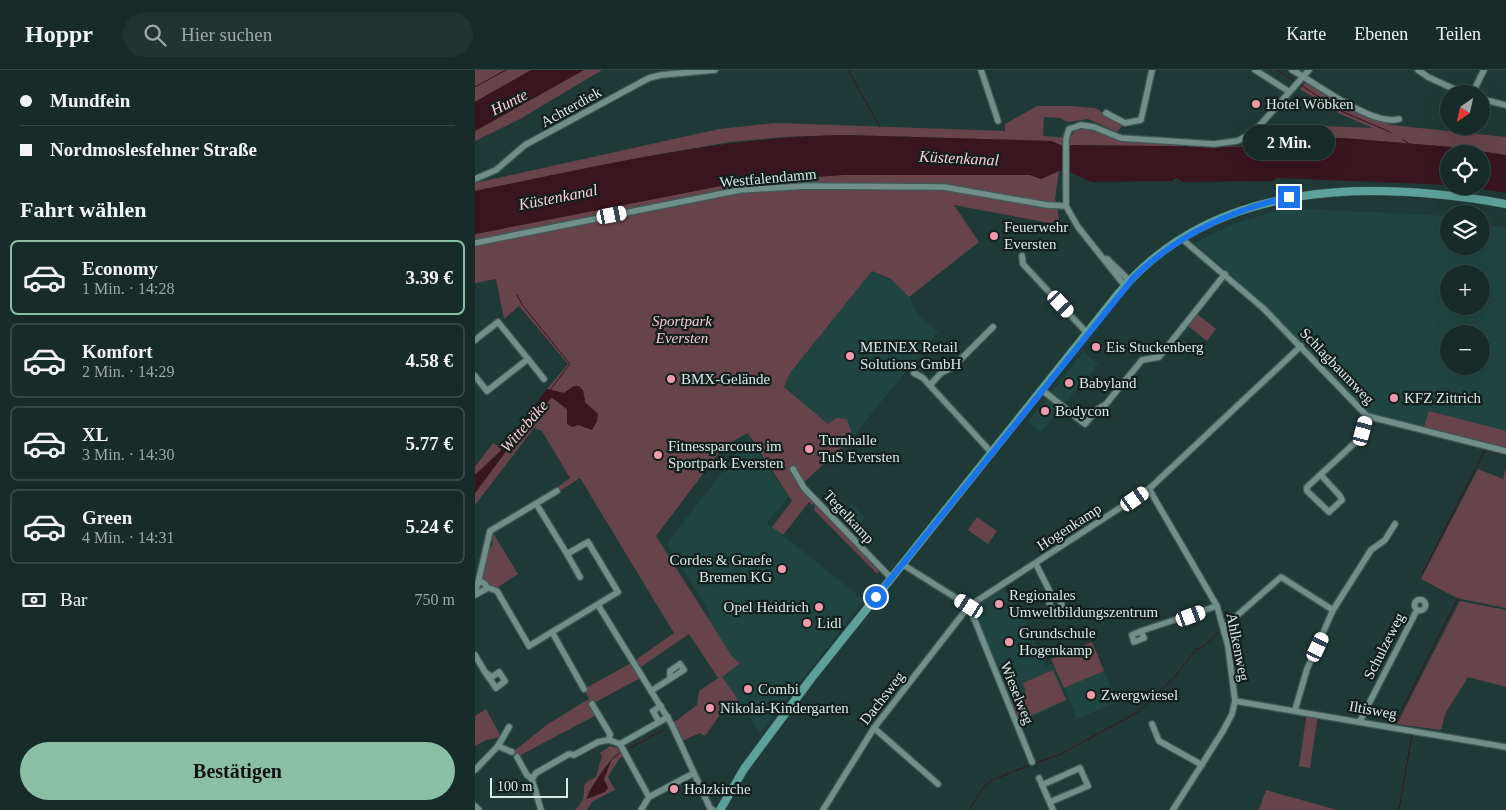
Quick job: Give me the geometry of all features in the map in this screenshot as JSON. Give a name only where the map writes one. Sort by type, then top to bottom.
[{"type":"main road","points":[[720,810],[751,758],[891,578],[1127,283],[1149,262],[1182,239],[1246,208],[1306,194],[1342,191],[1397,193],[1453,196],[1506,204]]},
{"type":"street","name":"Achterdiek","points":[[475,179],[496,170],[525,145],[649,78],[715,70]]},
{"type":"street","points":[[981,70],[998,121]]},
{"type":"street","points":[[1107,113],[1125,123],[1141,120],[1152,70]]},
{"type":"street","points":[[1255,70],[1288,91]]},
{"type":"street","points":[[1293,70],[1297,81],[1386,120],[1399,119]]},
{"type":"street","points":[[1127,283],[1094,248],[1078,227],[1066,206],[1064,178],[1065,139],[1069,129],[1081,125],[1094,127],[1121,138],[1214,144],[1237,141],[1253,133],[1288,91],[1309,70]]},
{"type":"street","points":[[1418,70],[1445,85]]},
{"type":"street","points":[[1476,85],[1484,70]]},
{"type":"street","points":[[1490,101],[1506,105]]},
{"type":"street","name":"Westfalendamm","points":[[475,243],[749,189],[824,186],[944,187],[1047,205],[1066,206]]},
{"type":"street","name":"Schlagbaumweg","points":[[1182,239],[1263,308],[1367,416],[1506,451]]},
{"type":"street","points":[[1022,256],[1023,264],[1087,332]]},
{"type":"street","points":[[1041,390],[1085,424],[1098,409],[1106,404],[1142,360],[1159,358],[1225,274]]},
{"type":"street","points":[[475,340],[498,322],[544,379]]},
{"type":"street","points":[[929,385],[941,373],[953,367],[993,327]]},
{"type":"street","name":"Hogenkamp","points":[[969,606],[1036,564],[1149,488],[1301,346]]},
{"type":"street","points":[[475,376],[487,391],[528,359]]},
{"type":"street","points":[[914,373],[929,385],[991,452]]},
{"type":"street","points":[[1321,475],[1341,496],[1342,500],[1329,512],[1307,491],[1307,487],[1359,439],[1367,416]]},
{"type":"street","name":"Tegelkamp","points":[[793,469],[804,488],[891,578]]},
{"type":"street","name":"Ahlkenweg","points":[[1149,488],[1217,606],[1224,627],[1235,702],[1228,722],[1173,810]]},
{"type":"street","points":[[475,594],[490,531],[537,505],[557,491]]},
{"type":"street","points":[[537,505],[580,577]]},
{"type":"street","points":[[1295,710],[1307,669],[1333,610],[1371,550],[1385,540],[1395,524]]},
{"type":"street","points":[[478,583],[483,582],[487,587],[497,592],[529,646],[619,592],[588,542],[567,554]]},
{"type":"street","points":[[902,564],[969,606]]},
{"type":"street","points":[[1036,564],[1053,598]]},
{"type":"street","points":[[1224,627],[1281,577],[1333,610]]},
{"type":"street","points":[[475,594],[487,587]]},
{"type":"street","points":[[598,605],[668,717],[709,808],[713,810]]},
{"type":"street","name":"Dachsweg","points":[[823,810],[874,728],[969,606]]},
{"type":"street","name":"Wieselweg","points":[[969,606],[1032,762]]},
{"type":"street","points":[[1141,631],[1217,606]]},
{"type":"street","name":"Schulzeweg","points":[[1360,721],[1417,610]]},
{"type":"street","points":[[553,632],[584,690]]},
{"type":"street","points":[[475,655],[485,672]]},
{"type":"street","points":[[651,691],[670,679]]},
{"type":"street","name":"Iltisweg","points":[[1235,702],[1295,710],[1506,747]]},
{"type":"street","points":[[592,704],[610,734],[609,740]]},
{"type":"street","points":[[659,722],[653,711],[661,706]]},
{"type":"street","points":[[620,744],[668,717]]},
{"type":"street","points":[[1152,724],[1159,741],[1202,765]]},
{"type":"street","points":[[475,770],[498,746],[509,727]]},
{"type":"street","points":[[874,728],[938,784]]},
{"type":"street","points":[[532,779],[537,773],[569,754],[574,755],[598,742],[609,740],[620,744],[649,797]]},
{"type":"street","points":[[498,746],[512,752]]},
{"type":"street","points":[[517,757],[527,775],[532,779],[541,810]]},
{"type":"street","points":[[1042,785],[1080,768],[1088,786],[1050,802]]},
{"type":"street","points":[[641,810],[649,797],[694,773]]},
{"type":"street","points":[[1039,778],[1053,810]]},
{"type":"street","points":[[475,806],[479,810]]},
{"type":"shaded area","points":[[1287,208],[1440,216],[1440,255],[1490,255],[1490,225],[1506,228],[1506,431],[1429,411],[1424,427],[1368,413],[1310,351],[1227,270],[1194,243],[1236,223]]},
{"type":"shaded area","points":[[872,271],[899,285],[909,297],[919,316],[938,332],[849,441],[851,431],[828,424],[784,387],[790,374]]},
{"type":"shaded area","points":[[1083,352],[1098,364],[1041,432],[1028,422]]},
{"type":"shaded area","points":[[749,437],[788,497],[767,523],[864,600],[760,733],[721,677],[740,662],[733,658],[708,619],[711,615],[667,544]]},
{"type":"shaded area","points":[[852,504],[864,517],[852,534],[838,517]]},
{"type":"shaded area","name":"Grundschule Hogenkamp","points":[[1002,586],[1025,620],[1046,666],[1052,664],[1067,700],[1017,725],[969,606]]},
{"type":"shaded area","name":"Zwergwiesel","points":[[1104,671],[1118,701],[1077,719],[1064,688]]},
{"type":"green space","points":[[475,70],[531,70],[475,102]]},
{"type":"green space","points":[[584,70],[602,70],[520,119],[475,141],[475,131]]},
{"type":"green space","points":[[1307,81],[1345,105],[1391,125],[1440,130],[1440,135],[1506,137],[1506,155],[1490,153],[1490,145],[1440,146],[1343,138],[1275,137],[1257,147],[1243,142],[1257,136],[1269,124],[1373,128],[1340,114],[1300,89]]},
{"type":"green space","points":[[1037,106],[1095,108],[1123,125],[1117,132],[1088,119],[1068,122],[1060,118],[1044,117],[1043,136],[1070,138],[1075,130],[1088,129],[1121,141],[1253,147],[1061,145],[1051,141],[845,135],[782,137],[730,142],[655,155],[475,191],[475,183],[719,129],[777,123],[1005,131],[1005,124]]},
{"type":"green space","name":"Sportpark Eversten","points":[[1059,171],[1055,198],[1060,225],[954,205],[979,242],[909,297],[891,279],[872,271],[790,373],[784,387],[828,424],[837,418],[847,419],[851,431],[849,441],[800,486],[814,503],[812,505],[809,502],[783,535],[772,527],[792,501],[748,433],[724,446],[656,536],[733,658],[740,663],[722,677],[739,701],[722,712],[705,736],[700,733],[680,742],[672,724],[697,705],[699,691],[718,678],[689,634],[638,669],[642,677],[592,704],[598,714],[517,757],[513,752],[548,724],[589,699],[584,689],[633,662],[674,633],[580,478],[558,492],[556,488],[570,478],[542,431],[534,428],[475,505],[475,493],[533,415],[552,397],[567,409],[567,424],[585,402],[583,390],[574,386],[564,393],[547,389],[568,364],[519,306],[504,319],[496,279],[475,283],[475,234],[741,182],[843,175],[1030,175],[1041,179]]},
{"type":"green space","points":[[1197,314],[1216,329],[1207,341],[1188,326]]},
{"type":"green space","points":[[1429,411],[1506,431],[1506,449],[1424,427]]},
{"type":"green space","points":[[493,443],[502,449],[475,475],[475,467]]},
{"type":"green space","points":[[1506,467],[1506,608],[1457,598],[1421,579],[1478,469],[1503,479]]},
{"type":"green space","points":[[816,504],[879,571],[877,574],[814,510]]},
{"type":"green space","points":[[977,517],[997,531],[988,544],[968,530]]},
{"type":"green space","points":[[493,533],[518,574],[498,587],[490,585],[481,576],[488,546],[492,547],[493,541],[489,536]]},
{"type":"green space","points":[[1460,601],[1506,610],[1506,687],[1468,677],[1445,714],[1441,730],[1397,724]]},
{"type":"green space","points":[[1092,642],[1104,671],[1064,688],[1051,659]]},
{"type":"green space","points":[[1053,670],[1066,700],[1020,720],[1010,699],[1026,691],[1023,683]]},
{"type":"green space","points":[[486,709],[501,737],[486,740],[475,746],[475,716]]},
{"type":"green space","points":[[1307,712],[1318,714],[1310,768],[1299,766]]},
{"type":"green space","points":[[610,746],[619,749],[624,756],[620,758],[608,777],[615,790],[593,801],[587,810],[575,810],[583,799],[585,784],[596,777],[602,756],[600,753]]},
{"type":"green space","points":[[1266,790],[1337,810],[1259,810]]},
{"type":"water","name":"Hunte","points":[[531,70],[584,70],[475,131],[475,102]]},
{"type":"water","name":"Küstenkanal","points":[[845,135],[1051,141],[1061,145],[1257,147],[1275,137],[1343,138],[1440,146],[1440,185],[1277,178],[1273,181],[1183,182],[1176,178],[1172,181],[1092,182],[1069,172],[1059,171],[1041,179],[1030,175],[843,175],[741,182],[475,234],[475,191],[659,154],[751,141]]},
{"type":"water","points":[[1490,153],[1506,155],[1506,193],[1490,191]]},
{"type":"water","name":"Wittebäke","points":[[574,386],[579,386],[583,390],[585,402],[598,414],[597,421],[592,430],[578,425],[572,427],[567,424],[567,409],[552,398],[533,415],[475,493],[475,475],[498,454],[547,389],[564,393]]},
{"type":"water","points":[[612,759],[604,779],[608,788],[605,792],[587,799],[593,785]]},
{"type":"waterway","points":[[475,87],[506,70]]},
{"type":"waterway","points":[[848,70],[880,127]]},
{"type":"waterway","points":[[1277,70],[1296,82]]},
{"type":"waterway","points":[[1299,84],[1341,111],[1390,132]]},
{"type":"waterway","points":[[1403,140],[1410,144]]},
{"type":"waterway","points":[[517,295],[523,306],[570,364],[550,390]]},
{"type":"waterway","points":[[1422,574],[1485,450],[1506,455]]},
{"type":"waterway","points":[[1394,725],[1457,600]]},
{"type":"waterway","points":[[1035,763],[1059,755],[1138,712],[1173,679],[1197,648],[1200,649],[1219,632]]},
{"type":"waterway","points":[[628,749],[662,731]]},
{"type":"waterway","points":[[1399,810],[1412,734]]},
{"type":"waterway","points":[[612,759],[621,752]]},
{"type":"waterway","points":[[969,810],[983,788],[992,780],[1030,765]]},
{"type":"place","name":"Hotel Wöbken","points":[[1256,104]]},
{"type":"place","name":"Feuerwehr Eversten","points":[[994,236]]},
{"type":"place","name":"Eis Stuckenberg","points":[[1096,347]]},
{"type":"place","name":"MEINEX Retail Solutions GmbH","points":[[850,356]]},
{"type":"place","name":"BMX-Gelände","points":[[671,379]]},
{"type":"place","name":"Babyland","points":[[1069,383]]},
{"type":"place","name":"KFZ Zittrich","points":[[1394,398]]},
{"type":"place","name":"Bodycon","points":[[1045,411]]},
{"type":"place","name":"Turnhalle TuS Eversten","points":[[809,449]]},
{"type":"place","name":"Fitnessparcours im Sportpark Eversten","points":[[658,455]]},
{"type":"place","name":"Cordes & Graefe Bremen KG","points":[[782,569]]},
{"type":"place","name":"Regionales Umweltbildungszentrum","points":[[999,604]]},
{"type":"place","name":"Opel Heidrich","points":[[819,607]]},
{"type":"place","name":"Lidl","points":[[807,623]]},
{"type":"place","name":"Grundschule Hogenkamp","points":[[1009,642]]},
{"type":"place","name":"Combi","points":[[748,689]]},
{"type":"place","name":"Zwergwiesel","points":[[1091,695]]},
{"type":"place","name":"Nikolai-Kindergarten","points":[[710,708]]},
{"type":"place","name":"Holzkirche","points":[[674,789]]},
{"type":"route","points":[[876,597],[1118,294],[1149,262],[1182,239],[1231,214],[1246,208],[1289,197]]}]
